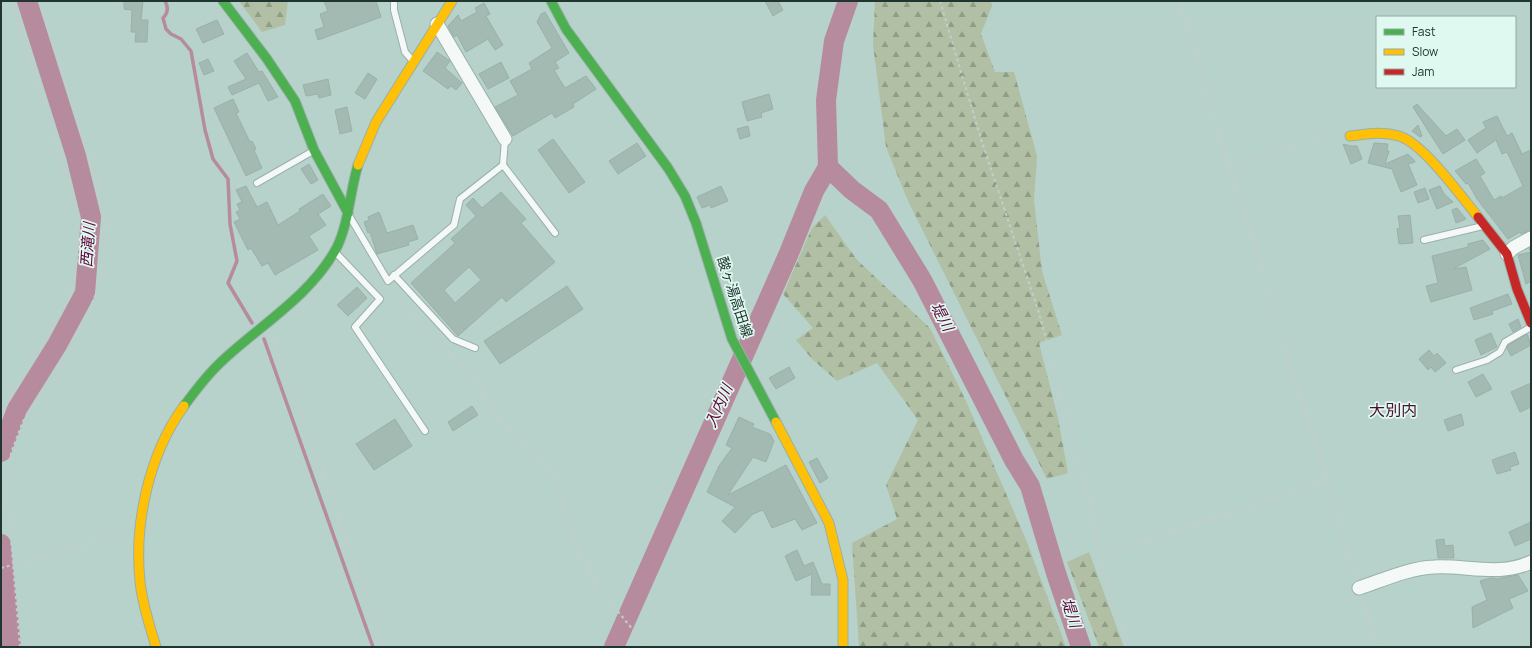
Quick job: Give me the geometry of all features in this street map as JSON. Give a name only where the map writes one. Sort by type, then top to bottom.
[{"type":"street","points":[[223,1],[267,59],[295,101],[314,150],[348,214]]},
{"type":"street","points":[[156,647],[140,581],[140,530],[144,504],[157,459],[176,420],[198,389],[219,364],[300,292],[322,269],[335,252],[348,214],[359,162],[371,132],[413,61],[452,1]]},
{"type":"street","name":"酸ヶ湯高田線","points":[[551,1],[566,29],[664,162],[685,196],[696,223],[732,339],[829,523],[842,580],[843,647]]},
{"type":"street","points":[[436,24],[505,139]]},
{"type":"street","points":[[1350,136],[1379,132],[1400,136],[1412,144],[1440,169],[1507,254],[1517,289],[1531,323]]},
{"type":"street","points":[[1507,254],[1513,248],[1531,238]]},
{"type":"street","points":[[1359,588],[1418,570],[1433,567],[1506,569],[1531,562]]},
{"type":"lane","points":[[394,1],[394,10],[405,52],[413,61]]},
{"type":"lane","points":[[505,139],[503,165],[555,233]]},
{"type":"lane","points":[[257,183],[314,150]]},
{"type":"lane","points":[[348,214],[388,281],[454,225],[460,199],[503,165]]},
{"type":"lane","points":[[1424,240],[1484,226]]},
{"type":"lane","points":[[335,252],[380,299],[355,327],[425,431]]},
{"type":"lane","points":[[394,275],[453,340],[475,348]]},
{"type":"lane","points":[[1456,370],[1487,360],[1500,352],[1505,342],[1531,328]]},
{"type":"path","points":[[1,417],[11,395],[47,338],[70,296],[79,252],[77,213],[12,1]]},
{"type":"path","points":[[20,647],[7,492],[11,453],[23,421],[57,374],[88,314],[98,288],[104,255],[104,228],[97,182],[40,1]]},
{"type":"path","points":[[940,1],[981,139],[1039,313],[1090,505],[1101,568],[1130,647]]},
{"type":"path","points":[[1179,1],[1378,647]]},
{"type":"path","points":[[1230,167],[1333,134],[1350,136]]},
{"type":"path","points":[[388,281],[428,335],[475,374],[482,393],[494,412],[510,431],[553,470],[554,478],[570,517],[580,555],[598,587],[647,647]]},
{"type":"path","points":[[267,321],[385,647]]},
{"type":"path","points":[[1101,568],[1119,548],[1327,483]]},
{"type":"path","points":[[1,568],[13,566],[140,530]]},
{"type":"green space","points":[[239,1],[288,1],[285,25],[262,32]]},
{"type":"green space","points":[[875,1],[991,1],[992,6],[981,34],[995,72],[1014,72],[1037,156],[1034,200],[1042,271],[1062,335],[1039,343],[1058,418],[1068,473],[1047,479],[908,201],[886,147],[873,45]]},
{"type":"green space","points":[[825,215],[857,260],[930,328],[966,401],[1027,542],[1066,647],[859,647],[852,543],[897,519],[886,485],[918,420],[877,363],[837,381],[812,359],[796,340],[813,328],[783,294],[812,228]]},
{"type":"green space","points":[[1089,552],[1124,647],[1099,647],[1067,562]]},
{"type":"building","points":[[124,1],[143,1],[141,20],[148,20],[147,42],[135,42],[136,32],[131,32],[132,10],[124,9]]},
{"type":"building","points":[[324,1],[376,1],[381,17],[318,40],[315,30],[324,27],[320,14],[328,11]]},
{"type":"building","points":[[765,1],[778,1],[783,10],[773,16]]},
{"type":"building","points":[[484,3],[490,14],[486,16],[503,45],[495,50],[488,39],[466,52],[457,35],[454,37],[448,26],[458,15],[461,21],[477,12],[475,8]]},
{"type":"building","points":[[545,12],[569,53],[555,62],[559,68],[554,70],[565,88],[586,76],[596,89],[573,104],[574,107],[555,118],[552,113],[513,136],[495,107],[518,95],[510,81],[532,69],[529,63],[552,48],[537,22],[541,14]]},
{"type":"building","points":[[217,20],[224,34],[203,43],[196,29]]},
{"type":"building","points":[[437,52],[450,61],[445,68],[462,83],[456,90],[451,86],[448,89],[423,71]]},
{"type":"building","points":[[247,53],[259,72],[262,71],[278,97],[268,101],[259,83],[232,95],[228,87],[246,79],[234,61]]},
{"type":"building","points":[[208,59],[214,71],[204,75],[199,63]]},
{"type":"building","points":[[501,62],[509,78],[488,89],[479,74]]},
{"type":"building","points":[[368,73],[377,79],[365,99],[355,93]]},
{"type":"building","points":[[328,79],[331,95],[319,98],[318,94],[306,96],[303,85]]},
{"type":"building","points":[[769,94],[773,109],[761,113],[762,117],[747,121],[742,102]]},
{"type":"building","points":[[233,99],[239,112],[236,113],[250,142],[252,141],[256,149],[254,150],[262,168],[246,176],[214,108]]},
{"type":"building","points":[[1417,104],[1446,136],[1457,129],[1465,140],[1443,154],[1413,107]]},
{"type":"building","points":[[347,107],[352,131],[340,134],[335,110]]},
{"type":"building","points":[[1497,116],[1507,136],[1512,133],[1522,154],[1531,150],[1531,230],[1521,234],[1520,232],[1508,239],[1477,199],[1468,183],[1466,184],[1455,171],[1476,159],[1485,173],[1480,176],[1494,200],[1501,196],[1502,198],[1523,186],[1507,152],[1502,154],[1496,140],[1477,153],[1468,140],[1486,128],[1483,122]]},
{"type":"building","points":[[1418,125],[1422,136],[1420,137],[1412,131]]},
{"type":"building","points":[[748,126],[750,136],[740,139],[737,129]]},
{"type":"building","points":[[553,139],[585,182],[569,193],[538,150]]},
{"type":"building","points":[[637,143],[646,156],[618,174],[609,161]]},
{"type":"building","points":[[1374,143],[1388,144],[1387,151],[1389,151],[1385,164],[1408,154],[1415,162],[1408,164],[1417,185],[1401,192],[1392,169],[1368,163]]},
{"type":"building","points":[[1343,144],[1357,146],[1362,159],[1351,164]]},
{"type":"building","points":[[309,164],[318,180],[311,184],[301,169]]},
{"type":"building","points":[[246,186],[257,207],[267,202],[278,225],[300,211],[299,209],[323,194],[331,206],[318,214],[326,225],[309,236],[318,250],[275,275],[268,263],[262,266],[251,248],[248,250],[234,222],[240,219],[236,212],[240,210],[237,204],[242,202],[236,190]]},
{"type":"building","points":[[721,186],[728,201],[711,208],[710,205],[702,208],[697,197]]},
{"type":"building","points":[[1440,186],[1444,194],[1453,202],[1437,209],[1429,190]]},
{"type":"building","points":[[1425,188],[1429,199],[1418,203],[1414,192]]},
{"type":"building","points":[[501,192],[526,219],[521,223],[555,262],[506,302],[502,297],[458,336],[411,283],[455,243],[451,239],[476,216],[466,205],[473,198],[482,208]],"holes":[[[469,267],[481,280],[455,303],[444,290]]]},
{"type":"building","points":[[1457,208],[1466,219],[1456,223],[1452,210]]},
{"type":"building","points":[[379,212],[387,233],[413,225],[418,239],[408,242],[409,245],[377,254],[370,232],[368,233],[364,222],[369,220],[368,217]]},
{"type":"building","points":[[1410,215],[1413,243],[1399,244],[1397,229],[1400,228],[1398,216]]},
{"type":"building","points":[[1483,240],[1490,249],[1453,269],[1466,267],[1472,290],[1431,302],[1426,286],[1438,283],[1432,256],[1468,247],[1468,244]]},
{"type":"building","points":[[1531,252],[1531,281],[1526,284],[1518,255]]},
{"type":"building","points":[[567,286],[583,309],[500,364],[484,341]]},
{"type":"building","points":[[357,287],[367,298],[348,316],[337,305]]},
{"type":"building","points":[[1508,294],[1512,304],[1492,311],[1493,314],[1474,320],[1470,308]]},
{"type":"building","points":[[1518,319],[1521,327],[1513,332],[1509,324]]},
{"type":"building","points":[[1491,333],[1497,347],[1481,355],[1475,340]]},
{"type":"building","points":[[1527,334],[1531,345],[1511,356],[1507,348],[1508,345]]},
{"type":"building","points":[[1429,350],[1434,356],[1437,353],[1446,363],[1435,372],[1431,367],[1428,370],[1419,359]]},
{"type":"building","points":[[789,367],[795,378],[776,389],[769,378]]},
{"type":"building","points":[[1483,374],[1492,389],[1476,397],[1468,382]]},
{"type":"building","points":[[1531,383],[1531,407],[1520,412],[1511,392]]},
{"type":"building","points":[[472,406],[478,415],[453,431],[448,422]]},
{"type":"building","points":[[1461,414],[1464,425],[1448,431],[1444,420]]},
{"type":"building","points":[[739,417],[754,424],[752,427],[770,434],[774,441],[766,462],[753,457],[728,495],[786,465],[817,523],[802,530],[795,519],[772,528],[763,510],[753,514],[735,533],[722,521],[735,507],[707,492],[719,466],[732,448],[726,445]]},
{"type":"building","points":[[395,419],[412,446],[374,470],[356,444]]},
{"type":"building","points":[[1515,452],[1519,464],[1510,467],[1511,470],[1497,474],[1492,460]]},
{"type":"building","points":[[817,458],[828,478],[820,483],[809,462]]},
{"type":"building","points":[[1531,522],[1531,539],[1515,546],[1509,532]]},
{"type":"building","points":[[1444,539],[1445,546],[1453,545],[1454,558],[1438,558],[1436,540]]},
{"type":"building","points":[[797,550],[804,566],[813,562],[822,584],[830,584],[830,595],[811,595],[812,574],[796,581],[785,556]]},
{"type":"building","points":[[1518,575],[1528,591],[1509,599],[1513,608],[1473,628],[1472,607],[1487,600],[1480,581],[1490,578],[1496,579]]},
{"type":"waterway","name":"西滝川","points":[[1,452],[17,409],[57,345],[85,293],[91,217],[76,156],[27,1]]},
{"type":"waterway","points":[[165,1],[167,10],[163,18],[166,29],[171,34],[181,39],[191,51],[205,130],[213,159],[228,179],[230,224],[237,261],[228,283],[252,323]]},
{"type":"waterway","name":"堤川","points":[[848,1],[834,41],[826,100],[828,167],[852,190],[879,210],[922,280],[1014,460],[1030,486],[1056,573],[1081,647]]},
{"type":"waterway","name":"入内川","points":[[614,647],[789,253],[814,191],[828,167]]},
{"type":"waterway","points":[[264,339],[373,647]]},
{"type":"waterway","name":"西滝川","points":[[1,544],[11,647]]},
{"type":"traffic: fast","points":[[223,1],[267,59],[295,101],[314,150],[348,213]]},
{"type":"traffic: fast","points":[[551,1],[566,29],[668,168],[685,196],[696,223],[732,339],[776,422]]},
{"type":"traffic: fast","points":[[184,406],[201,383],[216,367],[236,348],[299,295],[326,264],[337,247],[341,237],[347,217],[358,165]]},
{"type":"traffic: slow","points":[[358,165],[376,122],[452,1]]},
{"type":"traffic: slow","points":[[1350,136],[1374,133],[1393,134],[1409,141],[1430,159],[1441,171],[1478,217]]},
{"type":"traffic: slow","points":[[156,647],[141,590],[139,536],[142,513],[153,467],[172,425],[184,406]]},
{"type":"traffic: slow","points":[[776,422],[829,523],[843,580],[843,647]]},
{"type":"traffic: jam","points":[[1478,217],[1507,254],[1517,289],[1531,323]]},
{"type":"district","name":"大別内","points":[[1393,410]]}]
